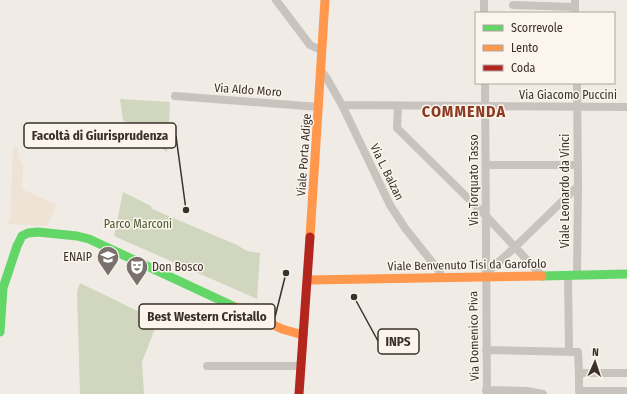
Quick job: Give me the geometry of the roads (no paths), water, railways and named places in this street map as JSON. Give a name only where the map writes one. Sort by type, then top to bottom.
[{"type":"street","points":[[276,0],[310,45],[322,49]]},
{"type":"street","name":"Viale Porta Adige","points":[[299,394],[306,311],[325,0]]},
{"type":"street","points":[[484,0],[484,12]]},
{"type":"street","points":[[513,6],[575,7]]},
{"type":"street","name":"Via L. Balzan","points":[[321,71],[342,105],[390,205],[405,228],[440,272],[440,277]]},
{"type":"street","name":"Via Torquato Tasso","points":[[485,84],[485,273]]},
{"type":"street","name":"Viale Leonardo da Vinci","points":[[569,351],[578,186],[576,84]]},
{"type":"street","name":"Via Aldo Moro","points":[[175,96],[319,107]]},
{"type":"street","name":"Via Giacomo Puccini","points":[[342,105],[627,107]]},
{"type":"street","points":[[398,106],[397,128],[486,216],[542,276]]},
{"type":"street","points":[[486,165],[578,164]]},
{"type":"street","points":[[485,273],[515,247],[578,186]]},
{"type":"street","points":[[0,332],[1,294],[17,246],[22,236],[28,233],[38,232],[77,236],[102,244],[282,329],[303,335]]},
{"type":"street","name":"Viale Benvenuto Tisi da Garofolo","points":[[308,280],[440,277],[485,273],[542,276],[627,274]]},
{"type":"street","name":"Via Domenico Piva","points":[[485,273],[486,392]]},
{"type":"street","points":[[486,350],[578,352],[579,391],[627,391]]},
{"type":"street","points":[[207,366],[301,366]]},
{"type":"street","points":[[578,373],[627,373]]},
{"type":"street","points":[[486,392],[527,391],[543,394]]},
{"type":"place","name":"Facoltà di Giurisprudenza","points":[[186,210]]},
{"type":"place","name":"Best Western Cristallo","points":[[286,273]]},
{"type":"place","name":"ENAIP","points":[[108,276]]},
{"type":"place","name":"Don Bosco","points":[[137,286]]},
{"type":"place","name":"INPS","points":[[354,297]]},
{"type":"district","name":"COMMENDA","points":[[464,111]]},
{"type":"park label","name":"Parco Marconi","points":[[138,224]]}]
